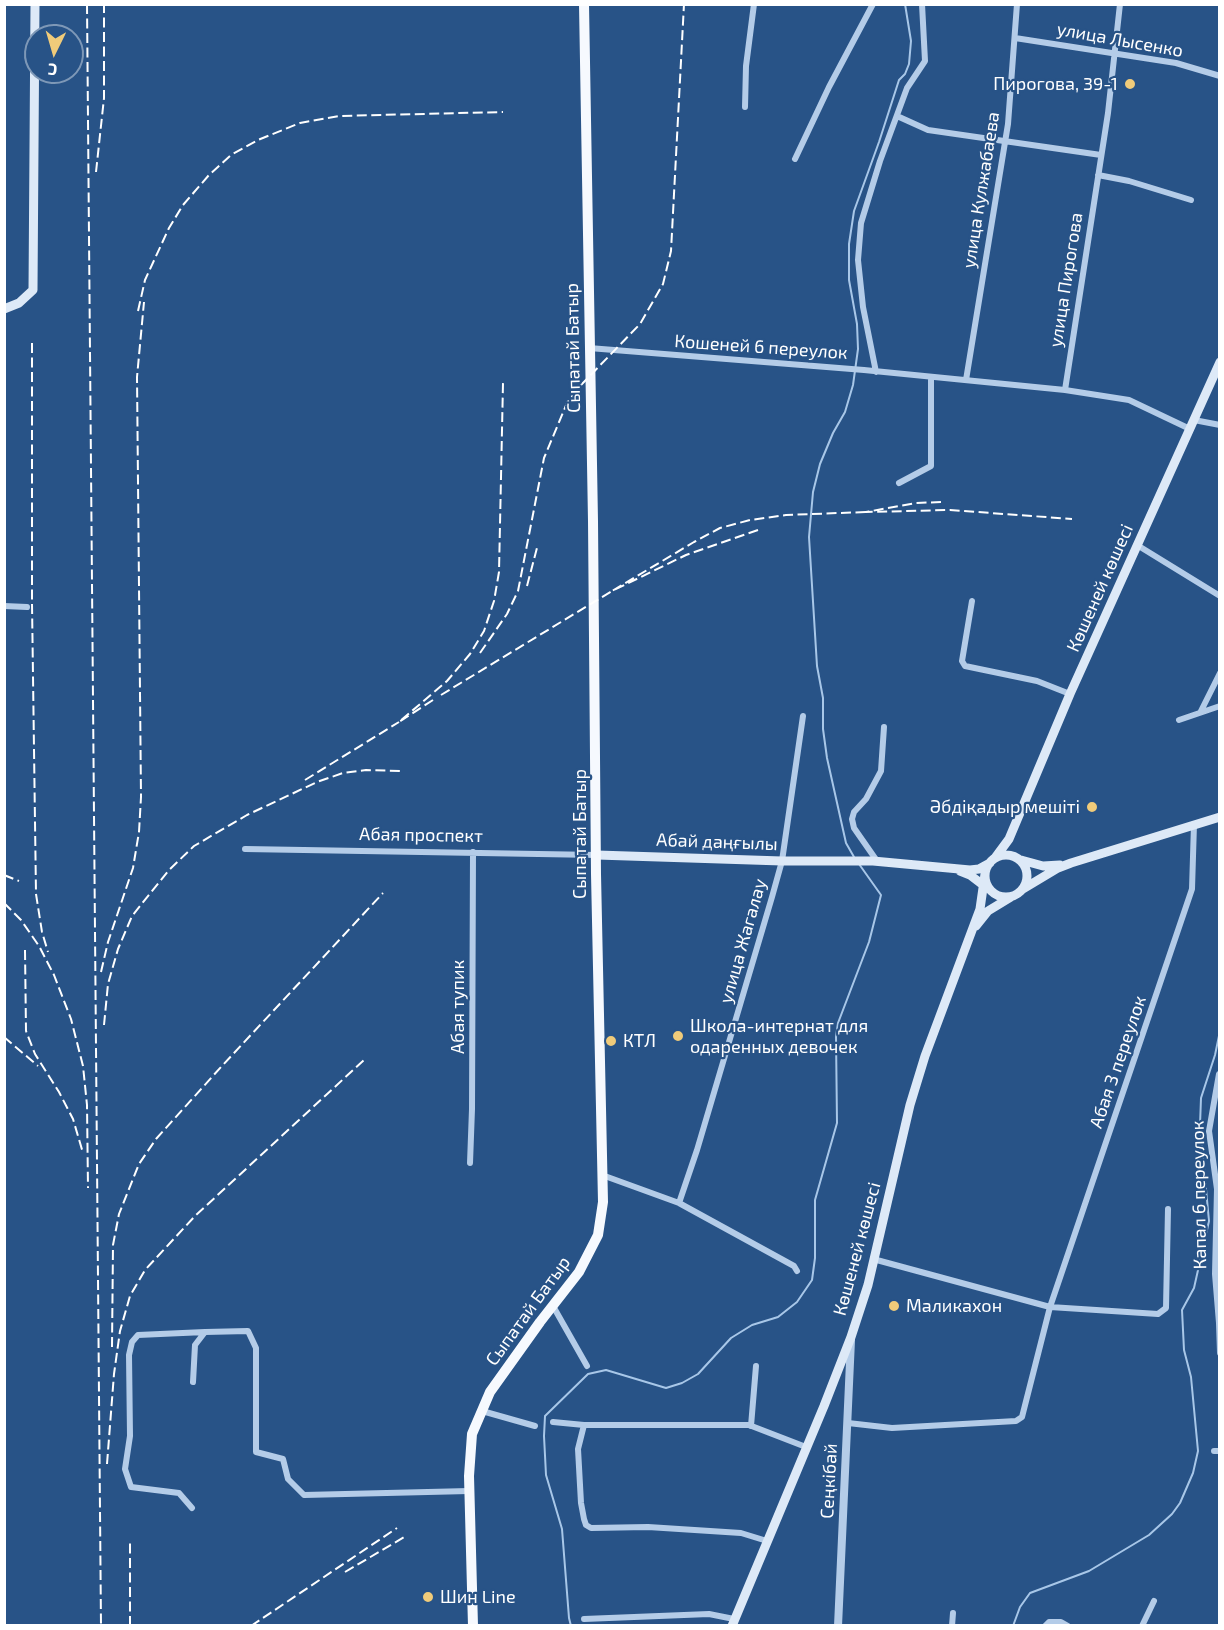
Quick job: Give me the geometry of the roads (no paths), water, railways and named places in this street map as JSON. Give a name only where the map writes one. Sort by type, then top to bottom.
[{"type":"main road","points":[[4,309],[19,303],[33,290],[35,4]]},
{"type":"main road","name":"Сыпатай Батыр","points":[[473,1626],[469,1491],[472,1434],[490,1392],[579,1272],[598,1236],[603,1202],[596,885],[593,521],[584,4]]},
{"type":"main road","name":"Көшеней көшесі","points":[[992,860],[1006,846],[1070,694],[1220,362]]},
{"type":"main road","points":[[968,942],[988,911],[1058,868],[1194,823],[1220,817]]},
{"type":"main road","points":[[1013,829],[1012,843],[1028,876],[1023,889]]},
{"type":"main road","name":"Абай даңғылы","points":[[597,855],[782,861],[875,861]]},
{"type":"main road","points":[[875,861],[980,869],[992,860],[1006,855],[1042,866],[1071,863]]},
{"type":"main road","points":[[968,942],[987,888],[985,874],[992,860]]},
{"type":"main road","points":[[949,868],[970,875],[998,895],[1013,896]]},
{"type":"main road","name":"Көшеней көшесі","points":[[733,1622],[851,1337],[868,1285],[910,1105],[925,1056],[968,942]]},
{"type":"street","points":[[745,107],[754,4]]},
{"type":"street","points":[[795,159],[829,87],[873,4]]},
{"type":"street","points":[[876,372],[863,307],[858,260],[861,223],[880,161],[907,88],[925,61],[922,4]]},
{"type":"street","name":"улица Кулжабаева","points":[[966,380],[1005,141],[1017,4]]},
{"type":"street","name":"улица Пирогова","points":[[1065,390],[1101,155],[1119,4]]},
{"type":"street","name":"улица Лысенко","points":[[1015,38],[1176,63],[1220,76]]},
{"type":"street","points":[[897,116],[928,130],[1101,155]]},
{"type":"street","points":[[1098,175],[1129,181],[1191,200]]},
{"type":"street","name":"Кошеней 6 переулок","points":[[589,348],[1065,390],[1129,400],[1192,424],[1220,425]]},
{"type":"street","points":[[899,483],[931,466],[931,377]]},
{"type":"street","points":[[1137,545],[1220,596]]},
{"type":"street","points":[[972,601],[962,661],[965,666],[1038,681],[1070,694]]},
{"type":"street","points":[[4,606],[27,607]]},
{"type":"street","points":[[1201,711],[1220,673]]},
{"type":"street","points":[[1179,720],[1220,706]]},
{"type":"street","name":"улица Жагалау","points":[[679,1203],[698,1150],[782,861],[804,716]]},
{"type":"street","points":[[875,861],[854,828],[852,819],[854,812],[867,798],[880,771],[884,727]]},
{"type":"street","name":"Абая 3 переулок","points":[[848,1423],[892,1428],[1016,1420],[1022,1417],[1050,1307],[1192,890],[1194,823]]},
{"type":"street","name":"Абая проспект","points":[[245,849],[597,855]]},
{"type":"street","name":"Абая тупик","points":[[470,1162],[473,852]]},
{"type":"street","name":"Капал 6 переулок","points":[[1219,1074],[1209,1131],[1217,1189],[1215,1274],[1220,1353]]},
{"type":"street","points":[[602,1175],[679,1203],[794,1266],[797,1271]]},
{"type":"street","points":[[873,1259],[1050,1307],[1158,1314],[1166,1308],[1168,1209]]},
{"type":"street","points":[[553,1306],[587,1366]]},
{"type":"street","points":[[192,1508],[179,1493],[131,1486],[125,1469],[130,1436],[129,1355],[132,1342],[138,1335],[248,1331],[256,1348],[256,1452],[283,1459],[288,1479],[304,1495],[469,1491]]},
{"type":"street","points":[[193,1382],[195,1345],[204,1332]]},
{"type":"street","name":"Сеңкібай","points":[[838,1626],[851,1337]]},
{"type":"street","points":[[751,1426],[756,1366]]},
{"type":"street","points":[[482,1411],[535,1426]]},
{"type":"street","points":[[553,1422],[584,1425],[751,1426],[806,1447]]},
{"type":"street","points":[[584,1425],[578,1449],[581,1503],[586,1525],[591,1528],[648,1527],[741,1533],[767,1541]]},
{"type":"street","points":[[1142,1626],[1154,1601]]},
{"type":"street","points":[[952,1626],[953,1613]]},
{"type":"street","points":[[584,1619],[709,1614],[733,1622]]},
{"type":"street","points":[[1045,1626],[1049,1622],[1061,1622],[1068,1626]]},
{"type":"waterway","points":[[854,857],[846,843],[827,758],[823,729],[823,698],[817,666],[809,537],[813,492],[820,464],[845,412],[853,385],[858,349],[857,324],[849,280],[849,244],[854,211],[899,80],[905,74],[909,64],[911,41],[905,4]]},
{"type":"waterway","points":[[571,1626],[562,1529],[546,1475],[545,1416],[588,1374],[606,1370],[666,1388],[682,1383],[698,1374],[731,1338],[752,1325],[778,1317],[797,1302],[812,1280],[815,1258],[815,1200],[837,1123],[836,1037],[838,1023],[869,942],[881,895],[859,864]]},
{"type":"waterway","points":[[1013,1626],[1020,1607],[1030,1593],[1089,1571],[1149,1535],[1172,1514],[1180,1503],[1193,1473],[1198,1451],[1191,1377],[1184,1350],[1182,1310],[1194,1288],[1209,1221],[1200,1125],[1201,1098],[1220,1031]]},
{"type":"railway","points":[[87,4],[101,1626]]},
{"type":"railway","points":[[96,172],[104,98],[104,4]]},
{"type":"railway","points":[[480,653],[507,614],[518,591],[544,458],[567,403],[581,385],[640,324],[663,284],[671,251],[684,4]]},
{"type":"railway","points":[[138,311],[145,280],[169,228],[183,205],[209,175],[231,155],[258,140],[300,123],[339,116],[503,112]]},
{"type":"railway","points":[[101,972],[108,942],[133,868],[139,832],[141,797],[137,377],[144,302]]},
{"type":"railway","points":[[32,343],[32,603],[36,894],[42,932],[48,952]]},
{"type":"railway","points":[[433,700],[399,722],[447,681],[470,654],[484,631],[494,601],[499,572],[503,383]]},
{"type":"railway","points":[[941,502],[916,503],[866,512],[950,510],[1072,519]]},
{"type":"railway","points":[[758,530],[686,555],[612,591],[720,528],[750,520],[786,515],[866,512]]},
{"type":"railway","points":[[527,586],[538,544]]},
{"type":"railway","points":[[441,695],[612,591]]},
{"type":"railway","points":[[305,780],[399,722]]},
{"type":"railway","points":[[104,1025],[108,984],[118,949],[132,916],[169,870],[194,846],[247,815],[317,782],[343,773],[366,770],[403,771]]},
{"type":"railway","points":[[4,875],[19,881]]},
{"type":"railway","points":[[112,1347],[113,1245],[119,1214],[139,1164],[156,1139],[383,893]]},
{"type":"railway","points":[[4,903],[21,920],[39,946],[54,975],[71,1019],[83,1066],[87,1105],[88,1188]]},
{"type":"railway","points":[[25,950],[26,1031],[35,1054],[73,1119],[83,1153]]},
{"type":"railway","points":[[4,1037],[38,1066]]},
{"type":"railway","points":[[107,1464],[120,1331],[130,1296],[145,1270],[195,1216],[364,1060]]},
{"type":"railway","points":[[251,1626],[397,1528]]},
{"type":"railway","points":[[345,1572],[406,1536]]},
{"type":"railway","points":[[130,1543],[130,1626]]},
{"type":"place","name":"Пирогова, 39-1","points":[[1130,84]]},
{"type":"place","name":"Әбдіқадыр мешіті","points":[[1092,807]]},
{"type":"place","name":"Школа-интернат для одаренных девочек","points":[[678,1036]]},
{"type":"place","name":"КТЛ","points":[[611,1041]]},
{"type":"place","name":"Маликахон","points":[[894,1306]]},
{"type":"place","name":"Шин Line","points":[[428,1597]]}]
